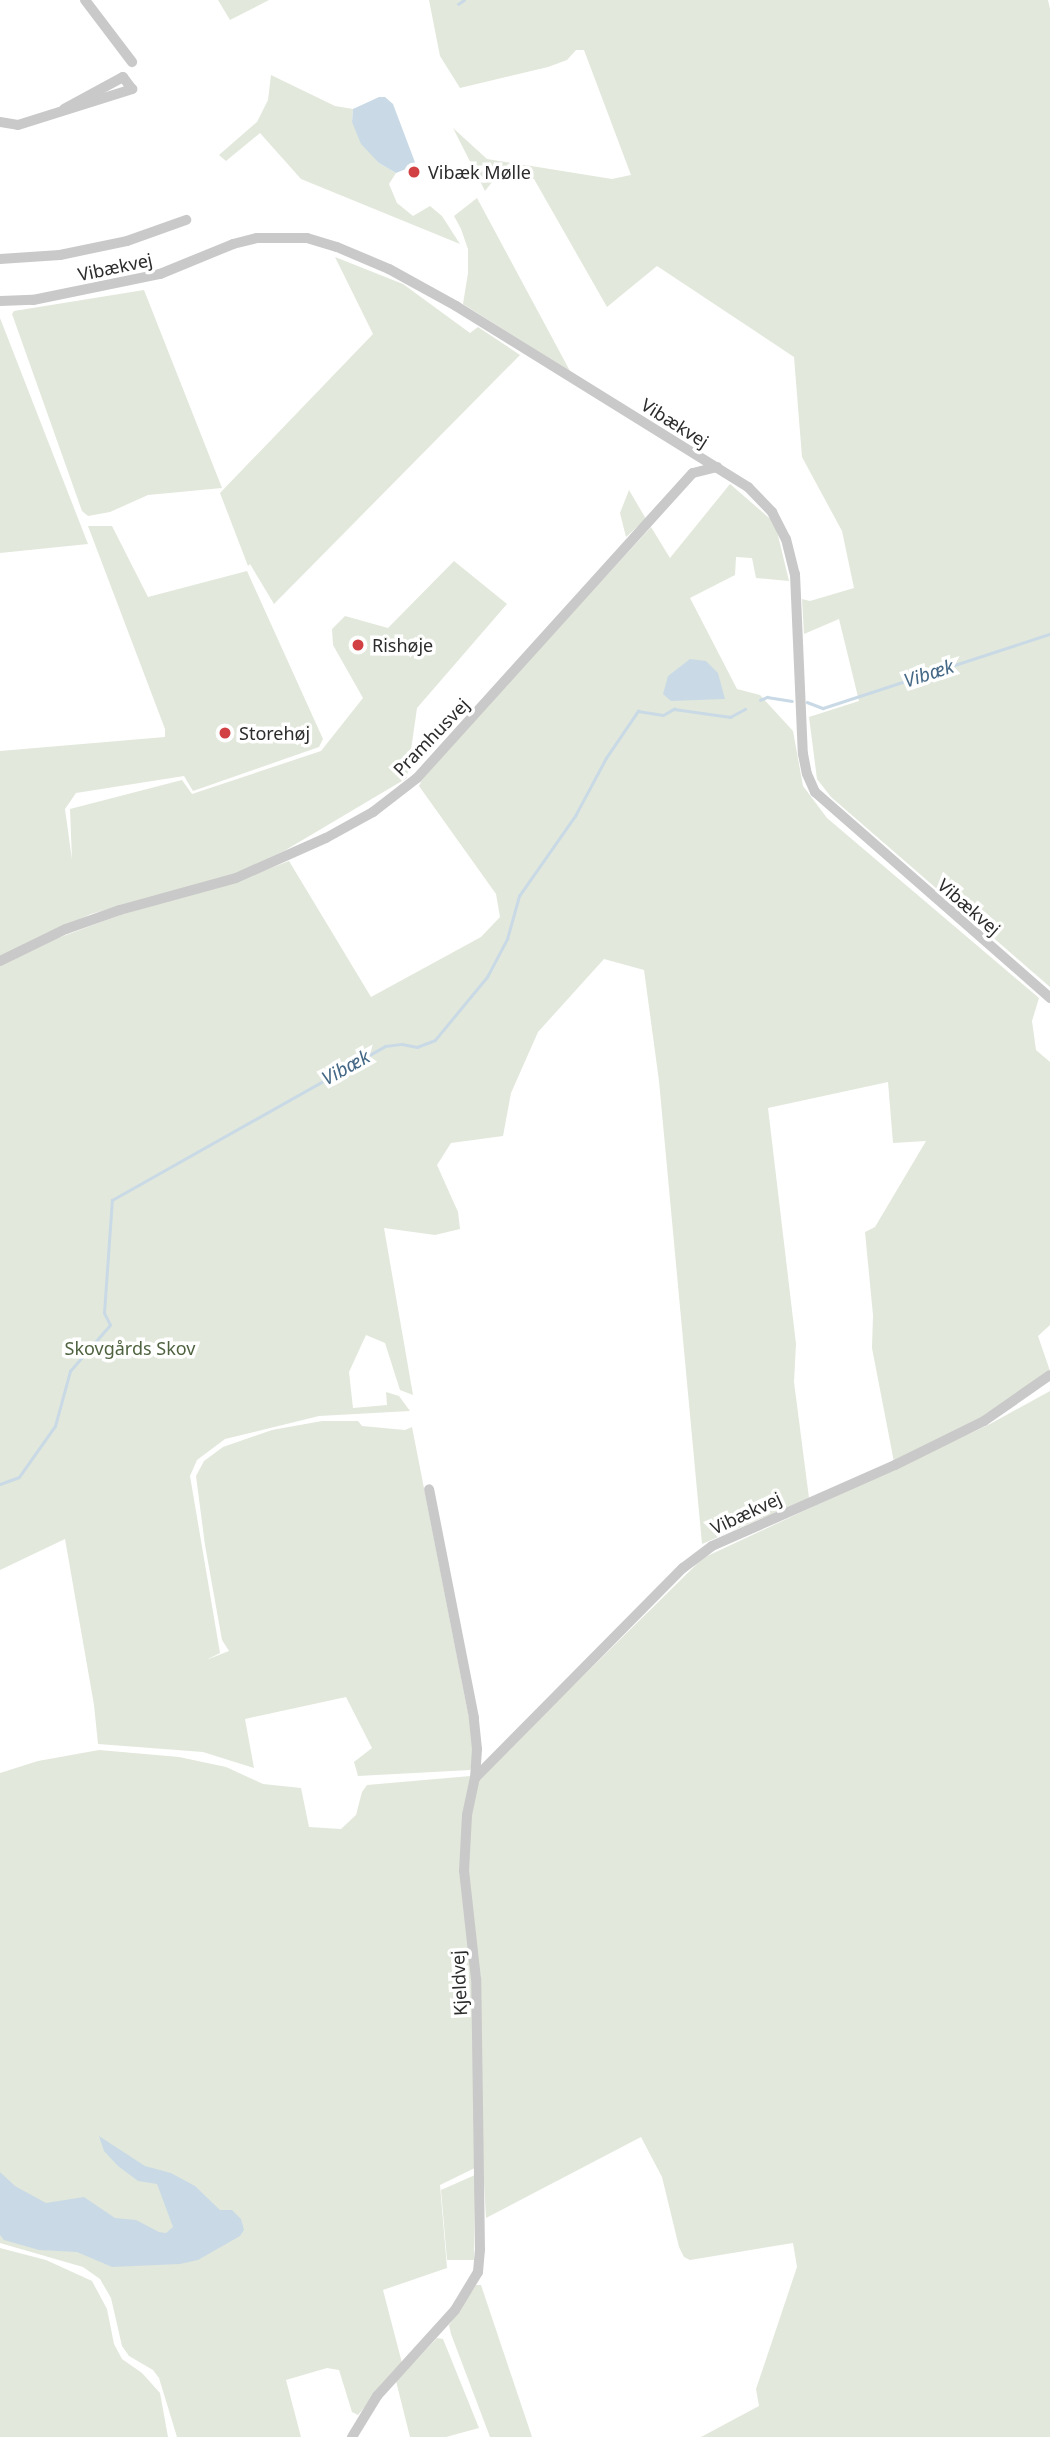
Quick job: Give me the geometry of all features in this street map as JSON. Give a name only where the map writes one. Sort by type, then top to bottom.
[{"type":"street","points":[[85,0],[132,62]]},
{"type":"street","points":[[0,122],[18,125],[64,108],[123,77],[132,89],[64,108]]},
{"type":"street","name":"Vibækvej","points":[[0,259],[60,255],[127,241],[186,220]]},
{"type":"street","name":"Vibækvej","points":[[0,301],[33,300],[160,274],[233,244],[257,238],[307,239],[337,247],[389,269],[456,306],[748,487],[772,512],[786,539],[795,574],[803,754],[807,774],[816,792],[1050,998]]},
{"type":"street","points":[[688,451],[693,472],[717,467]]},
{"type":"street","name":"Pramhusvej","points":[[0,961],[66,929],[120,910],[236,878],[326,838],[373,812],[417,778],[693,472]]},
{"type":"street","name":"Vibækvej","points":[[475,1778],[683,1568],[712,1546],[895,1465],[984,1421],[1050,1375]]},
{"type":"street","name":"Kjeldvej","points":[[352,2437],[377,2396],[455,2310],[478,2272],[476,1979],[464,1871],[467,1815],[475,1778],[474,1718],[429,1489]]},
{"type":"green space","points":[[218,0],[269,0],[230,20]]},
{"type":"green space","points":[[429,0],[1048,0],[1050,987],[831,797],[817,779],[809,717],[859,701],[839,619],[804,634],[802,599],[810,601],[854,588],[842,531],[802,457],[794,357],[657,266],[607,307],[534,179],[500,172],[485,191],[453,128],[487,159],[612,179],[631,175],[584,50],[576,50],[567,60],[548,67],[460,88],[440,56]]},
{"type":"green space","points":[[271,75],[335,106],[353,109],[352,122],[379,163],[396,173],[389,184],[397,203],[413,216],[430,206],[442,216],[460,244],[301,179],[260,133],[226,161],[219,155],[257,122],[268,100]]},
{"type":"green space","points":[[477,198],[570,371],[463,304],[468,273],[468,249],[454,216]]},
{"type":"green space","points":[[335,257],[403,284],[470,333],[478,327],[520,355],[274,604],[250,564],[248,566],[220,493],[373,334]]},
{"type":"green space","points":[[144,290],[222,488],[148,495],[110,512],[88,516],[82,511],[12,314],[14,311]]},
{"type":"green space","points":[[0,318],[88,544],[0,553]]},
{"type":"green space","name":"Skovgårds Skov","points":[[730,484],[775,523],[789,581],[756,578],[752,558],[736,557],[735,575],[690,598],[737,689],[760,695],[793,731],[803,786],[827,818],[1039,998],[1032,1021],[1036,1050],[1050,1062],[1050,1325],[1038,1336],[1050,1371],[982,1420],[894,1462],[872,1348],[873,1315],[865,1232],[875,1227],[926,1141],[893,1143],[888,1082],[768,1108],[796,1344],[794,1382],[809,1498],[702,1544],[659,1081],[644,970],[604,959],[538,1032],[511,1093],[503,1136],[451,1143],[437,1165],[458,1212],[460,1229],[435,1235],[384,1228],[413,1395],[400,1390],[385,1343],[366,1335],[349,1372],[353,1408],[387,1405],[386,1392],[399,1396],[410,1411],[319,1416],[225,1439],[197,1460],[190,1476],[220,1653],[206,1660],[229,1651],[222,1640],[205,1545],[196,1476],[204,1461],[223,1447],[272,1430],[322,1421],[358,1421],[362,1426],[405,1430],[412,1427],[472,1733],[473,1763],[470,1770],[358,1776],[354,1762],[372,1748],[346,1697],[245,1719],[254,1768],[203,1752],[98,1744],[94,1705],[65,1539],[0,1570],[0,965],[58,938],[120,915],[232,883],[289,861],[371,997],[481,937],[500,917],[496,894],[419,786],[425,774],[651,527],[670,558]]},
{"type":"green space","points":[[629,490],[646,519],[626,537],[620,513]]},
{"type":"green space","points":[[88,526],[112,526],[148,597],[247,571],[323,739],[319,747],[193,791],[184,776],[76,793],[65,809],[72,860],[70,809],[182,780],[192,794],[321,751],[363,698],[333,645],[332,629],[345,616],[388,628],[454,561],[507,604],[417,708],[407,778],[284,851],[235,874],[91,914],[0,956],[0,751],[165,737],[165,729]]},
{"type":"green space","points":[[1050,1391],[1050,2437],[701,2437],[759,2406],[756,2389],[797,2267],[793,2243],[690,2260],[684,2257],[679,2247],[662,2177],[641,2137],[486,2218],[483,2164],[440,2185],[447,2268],[383,2290],[402,2363],[358,2415],[352,2412],[339,2370],[327,2368],[286,2380],[301,2437],[177,2437],[159,2378],[153,2370],[129,2356],[122,2346],[111,2298],[100,2279],[83,2267],[0,2243],[0,1773],[38,1761],[99,1750],[179,1757],[226,1767],[263,1784],[301,1788],[309,1827],[341,1829],[356,1815],[362,1792],[367,1785],[482,1775],[703,1558],[990,1424]]},
{"type":"green space","points":[[475,2175],[474,2260],[447,2260],[441,2190]]},
{"type":"green space","points":[[0,2248],[46,2260],[92,2281],[107,2309],[114,2344],[122,2359],[142,2373],[160,2393],[168,2437],[0,2437]]},
{"type":"green space","points":[[476,2285],[481,2285],[532,2437],[490,2437],[451,2334],[449,2325]]},
{"type":"green space","points":[[437,2338],[443,2339],[479,2428],[446,2437],[410,2437],[396,2381]]},
{"type":"water","points":[[379,97],[385,97],[393,104],[416,165],[396,173],[379,163],[361,144],[352,122],[353,109]]},
{"type":"water","points":[[690,659],[706,661],[718,673],[725,699],[671,701],[663,694],[668,676]]},
{"type":"water","points":[[99,2136],[145,2166],[171,2173],[195,2186],[220,2210],[232,2210],[241,2219],[244,2230],[240,2236],[198,2260],[180,2264],[112,2267],[77,2252],[39,2250],[4,2240],[0,2235],[0,2172],[15,2186],[46,2203],[84,2197],[115,2218],[136,2220],[159,2232],[166,2233],[173,2227],[157,2184],[138,2181],[118,2166],[104,2151]]},
{"type":"waterway","points":[[458,4],[464,0]]},
{"type":"waterway","name":"Vibæk","points":[[807,702],[823,708],[1050,634]]},
{"type":"waterway","name":"Vibæk","points":[[760,700],[767,697],[792,701]]},
{"type":"waterway","name":"Vibæk","points":[[0,1484],[19,1477],[55,1426],[70,1371],[110,1325],[104,1313],[112,1200],[385,1046],[402,1044],[417,1047],[435,1040],[487,977],[507,939],[519,896],[575,816],[606,758],[638,711],[663,715],[674,709],[730,717],[745,709]]},
{"type":"place","name":"Vibæk Mølle","points":[[414,172]]},
{"type":"place","name":"Rishøje","points":[[358,645]]},
{"type":"place","name":"Storehøj","points":[[225,733]]}]
